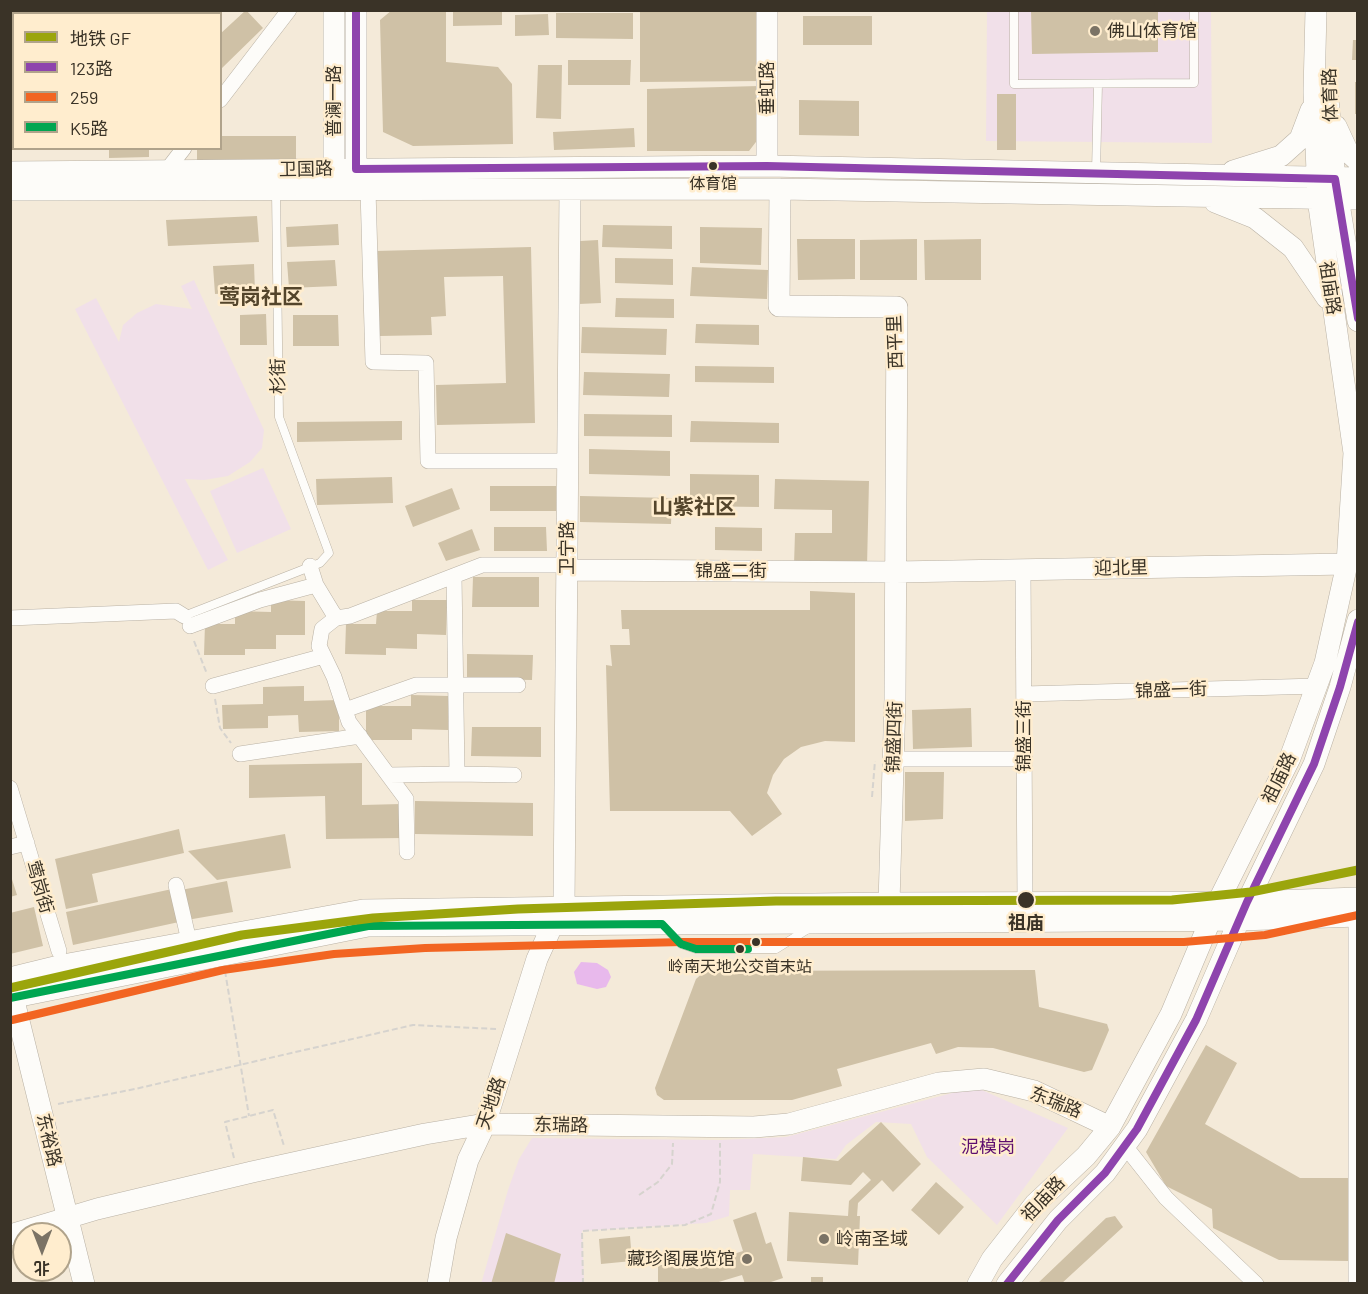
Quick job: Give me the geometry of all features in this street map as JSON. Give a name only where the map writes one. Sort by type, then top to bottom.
[{"type":"main road","name":"普澜一路","points":[[334,10],[334,169],[343,190]]},
{"type":"main road","name":"普澜一路","points":[[356,10],[356,169]]},
{"type":"main road","name":"垂虹路","points":[[767,10],[767,166]]},
{"type":"main road","name":"体育路","points":[[1316,10],[1319,89],[1333,191]]},
{"type":"main road","name":"体育路","points":[[1319,89],[1330,10]]},
{"type":"main road","points":[[1319,89],[1340,139],[1348,152],[1358,161]]},
{"type":"main road","points":[[1204,176],[1242,169],[1281,156],[1300,139],[1319,89]]},
{"type":"main road","name":"卫国路","points":[[10,172],[767,166],[1204,176],[1333,191]]},
{"type":"main road","points":[[343,190],[356,169]]},
{"type":"main road","name":"卫国路","points":[[10,190],[780,189],[1204,198],[1333,191],[1358,178]]},
{"type":"main road","name":"西平里","points":[[780,189],[779,306],[897,307],[896,572]]},
{"type":"main road","name":"卫宁路","points":[[559,915],[567,568],[570,190]]},
{"type":"main road","name":"祖庙路","points":[[1333,191],[1358,321]]},
{"type":"main road","name":"祖庙路","points":[[978,1284],[992,1259],[1035,1204],[1086,1156],[1110,1127],[1171,1014],[1214,911],[1290,758],[1318,686],[1347,564],[1352,524],[1354,453],[1335,314],[1333,191]]},
{"type":"main road","points":[[1204,198],[1255,218],[1293,248],[1322,287],[1335,314]]},
{"type":"main road","points":[[1353,292],[1358,245]]},
{"type":"main road","name":"迎北里","points":[[896,572],[1347,564]]},
{"type":"main road","name":"锦盛二街","points":[[567,568],[896,572]]},
{"type":"main road","name":"锦盛四街","points":[[889,903],[896,572]]},
{"type":"main road","name":"祖庙路","points":[[1007,1284],[1058,1220],[1105,1173],[1125,1146],[1137,1129],[1196,1020],[1244,911],[1314,764],[1340,687],[1358,620]]},
{"type":"main road","points":[[11,991],[368,926],[559,915],[889,903],[1025,903],[1214,911]]},
{"type":"main road","points":[[11,991],[63,965],[363,910],[559,915],[662,924],[818,923],[1214,911],[1357,910]]},
{"type":"main road","name":"天地路","points":[[438,1284],[446,1238],[468,1160],[485,1124],[537,959],[559,915]]},
{"type":"main road","name":"东裕路","points":[[11,991],[84,1284]]},
{"type":"main road","name":"东瑞路","points":[[10,1235],[252,1172],[425,1134],[485,1124],[754,1127],[789,1124],[939,1083],[984,1079],[1034,1091],[1110,1127]]},
{"type":"street","points":[[222,97],[289,10]]},
{"type":"street","points":[[167,170],[182,150]]},
{"type":"street","points":[[368,190],[373,362],[426,363],[428,461],[568,461]]},
{"type":"street","points":[[310,566],[316,585],[336,618]]},
{"type":"street","points":[[407,852],[406,799],[349,722],[319,646],[322,628],[336,618],[350,616],[482,566],[567,568]]},
{"type":"street","name":"锦盛三街","points":[[1023,570],[1025,903]]},
{"type":"street","points":[[454,576],[458,774]]},
{"type":"street","points":[[10,618],[176,611],[187,621],[316,585]]},
{"type":"street","points":[[213,686],[324,657]]},
{"type":"street","points":[[345,710],[416,685],[518,685]]},
{"type":"street","name":"锦盛一街","points":[[1024,694],[1318,686]]},
{"type":"street","points":[[240,754],[360,736]]},
{"type":"street","points":[[893,759],[1024,759]]},
{"type":"street","points":[[389,775],[514,775]]},
{"type":"street","name":"莺岗街","points":[[10,788],[59,951]]},
{"type":"street","points":[[10,847],[27,843]]},
{"type":"street","points":[[176,885],[189,941]]},
{"type":"street","points":[[1356,1284],[1357,910]]},
{"type":"street","points":[[1125,1146],[1166,1198],[1256,1284]]},
{"type":"lane","points":[[1014,10],[1014,84],[1194,83],[1194,10]]},
{"type":"lane","points":[[1096,173],[1098,84]]},
{"type":"lane","name":"杉街","points":[[276,190],[279,417],[329,553],[320,563],[310,566]]},
{"type":"lane","points":[[187,621],[310,566]]},
{"type":"path","points":[[225,968],[249,1116]]},
{"type":"path","points":[[51,1105],[413,1025],[499,1029]]},
{"type":"path","points":[[234,1158],[225,1122],[273,1110],[284,1146]]},
{"type":"path","points":[[639,1195],[658,1182],[672,1164],[673,1134]]},
{"type":"path","points":[[583,1284],[582,1231],[685,1225],[711,1214],[720,1182],[720,1140]]},
{"type":"green space","points":[[987,11],[1211,11],[1212,143],[986,141]]},
{"type":"green space","points":[[194,280],[264,430],[262,448],[250,462],[228,476],[204,480],[185,479],[228,560],[208,570],[75,309],[96,298],[119,342],[123,325],[137,313],[156,304],[192,309],[181,286]]},
{"type":"green space","points":[[263,468],[291,529],[237,553],[210,491]]},
{"type":"green space","name":"泥模岗","points":[[975,1087],[1068,1128],[997,1225],[927,1157],[911,1124],[876,1122],[846,1145],[836,1159],[753,1154],[750,1190],[730,1190],[729,1216],[706,1223],[582,1231],[584,1283],[481,1284],[508,1190],[519,1159],[532,1138],[720,1140],[786,1137]]},
{"type":"shaded area","points":[[581,962],[597,963],[608,970],[611,977],[606,987],[597,989],[577,984],[574,972]]},
{"type":"building","points":[[246,10],[263,28],[222,68],[222,32]]},
{"type":"building","points":[[392,10],[446,10],[446,62],[498,67],[512,84],[513,144],[413,146],[383,132],[380,20]]},
{"type":"building","points":[[453,10],[502,10],[502,25],[453,26]]},
{"type":"building","points":[[640,10],[762,10],[762,81],[640,82]]},
{"type":"building","name":"佛山体育馆","points":[[1031,10],[1158,10],[1158,52],[1032,54]]},
{"type":"building","points":[[556,13],[633,13],[633,39],[556,38]]},
{"type":"building","points":[[548,14],[549,35],[515,36],[515,15]]},
{"type":"building","points":[[803,16],[872,16],[872,45],[803,45]]},
{"type":"building","points":[[1353,40],[1358,40],[1358,60],[1352,60]]},
{"type":"building","points":[[568,60],[631,60],[630,85],[568,85]]},
{"type":"building","points":[[538,65],[562,65],[561,119],[536,118]]},
{"type":"building","points":[[1355,82],[1358,82],[1358,114],[1355,114]]},
{"type":"building","points":[[759,86],[759,138],[749,151],[647,151],[647,89]]},
{"type":"building","points":[[997,94],[1016,94],[1016,150],[997,150]]},
{"type":"building","points":[[799,100],[859,101],[859,136],[799,135]]},
{"type":"building","points":[[634,128],[635,147],[554,150],[553,132]]},
{"type":"building","points":[[222,136],[296,136],[296,160],[197,160],[197,150],[222,150]]},
{"type":"building","points":[[109,150],[149,150],[149,157],[109,158]]},
{"type":"building","points":[[257,216],[259,242],[168,246],[166,220]]},
{"type":"building","points":[[338,224],[339,245],[287,247],[286,227]]},
{"type":"building","points":[[603,225],[672,226],[672,249],[602,247]]},
{"type":"building","points":[[700,227],[762,228],[761,265],[700,263]]},
{"type":"building","points":[[797,239],[855,239],[855,279],[798,280]]},
{"type":"building","points":[[917,239],[917,280],[860,280],[860,240]]},
{"type":"building","points":[[981,239],[981,280],[925,280],[924,240]]},
{"type":"building","points":[[598,240],[601,303],[579,304],[580,241]]},
{"type":"building","points":[[531,247],[535,423],[437,425],[436,385],[506,383],[503,276],[444,277],[446,316],[431,317],[432,335],[380,336],[375,251]]},
{"type":"building","points":[[615,258],[673,259],[673,285],[615,283]]},
{"type":"building","points":[[335,260],[337,286],[289,288],[287,262]]},
{"type":"building","points":[[254,264],[255,292],[215,294],[213,266]]},
{"type":"building","points":[[692,267],[768,270],[767,299],[690,296]]},
{"type":"building","points":[[616,298],[674,299],[674,318],[615,317]]},
{"type":"building","points":[[266,314],[267,345],[240,345],[240,315]]},
{"type":"building","points":[[293,315],[338,315],[339,346],[293,346]]},
{"type":"building","points":[[696,324],[759,325],[759,345],[695,343]]},
{"type":"building","points":[[582,327],[667,329],[666,355],[581,353]]},
{"type":"building","points":[[695,366],[774,367],[774,383],[695,382]]},
{"type":"building","points":[[584,372],[670,374],[669,397],[583,395]]},
{"type":"building","points":[[584,414],[672,415],[672,437],[584,436]]},
{"type":"building","points":[[402,421],[402,440],[297,442],[297,422]]},
{"type":"building","points":[[691,421],[779,423],[779,443],[690,442]]},
{"type":"building","points":[[589,449],[670,451],[670,476],[589,474]]},
{"type":"building","points":[[690,474],[759,475],[759,507],[690,506]]},
{"type":"building","points":[[392,477],[393,503],[317,505],[316,479]]},
{"type":"building","points":[[775,479],[869,481],[867,566],[794,565],[795,533],[832,533],[832,510],[774,509]]},
{"type":"building","points":[[490,486],[556,486],[556,511],[490,511]]},
{"type":"building","points":[[452,488],[460,509],[413,527],[405,506]]},
{"type":"building","points":[[580,496],[672,498],[671,524],[580,522]]},
{"type":"building","points":[[494,527],[546,527],[547,551],[494,551]]},
{"type":"building","points":[[715,527],[762,528],[762,551],[715,550]]},
{"type":"building","points":[[472,529],[480,550],[446,561],[438,543]]},
{"type":"building","points":[[473,577],[539,577],[539,607],[472,607]]},
{"type":"building","points":[[810,591],[855,593],[855,742],[825,741],[801,747],[784,759],[773,775],[767,793],[782,814],[752,836],[730,811],[610,811],[606,665],[612,666],[610,645],[630,645],[629,629],[622,629],[621,610],[810,610]]},
{"type":"building","points":[[271,600],[305,601],[305,635],[276,635],[276,649],[245,649],[245,655],[204,655],[205,624],[235,624],[235,611],[271,612]]},
{"type":"building","points":[[412,600],[447,600],[446,635],[417,634],[417,649],[386,648],[386,655],[345,654],[346,624],[376,624],[377,611],[412,611]]},
{"type":"building","points":[[467,654],[533,655],[532,680],[467,679]]},
{"type":"building","points":[[304,686],[304,701],[339,700],[339,731],[299,732],[298,715],[268,716],[268,728],[223,729],[222,705],[263,704],[263,687]]},
{"type":"building","points":[[411,695],[448,696],[448,730],[412,729],[412,740],[366,740],[366,706],[411,706]]},
{"type":"building","points":[[971,708],[972,747],[913,749],[912,710]]},
{"type":"building","points":[[472,727],[541,727],[541,757],[471,756]]},
{"type":"building","points":[[362,763],[362,805],[401,804],[402,838],[326,839],[325,796],[249,798],[249,765]]},
{"type":"building","points":[[905,772],[944,772],[943,819],[905,821]]},
{"type":"building","points":[[415,801],[533,803],[533,836],[415,834]]},
{"type":"building","points":[[179,829],[184,853],[92,874],[98,902],[66,909],[55,859]]},
{"type":"building","points":[[285,834],[291,868],[217,880],[188,851]]},
{"type":"building","points":[[10,873],[17,895],[10,897]]},
{"type":"building","points":[[227,881],[233,912],[187,920],[181,890]]},
{"type":"building","points":[[172,889],[179,922],[73,945],[66,912]]},
{"type":"building","points":[[34,907],[43,946],[10,954],[10,913]]},
{"type":"building","points":[[1035,970],[1039,1007],[1107,1024],[1109,1030],[1092,1070],[1084,1072],[993,1048],[958,1047],[936,1054],[931,1043],[837,1069],[842,1086],[792,1100],[664,1100],[657,1095],[655,1088],[696,979],[705,971]]},
{"type":"building","points":[[1206,1045],[1237,1063],[1205,1124],[1300,1178],[1348,1178],[1348,1261],[1279,1260],[1213,1228],[1212,1209],[1166,1186],[1146,1152]]},
{"type":"building","points":[[881,1122],[921,1164],[893,1192],[882,1180],[858,1203],[857,1216],[860,1216],[858,1265],[787,1261],[789,1212],[848,1216],[849,1201],[871,1180],[863,1172],[851,1185],[801,1181],[803,1157],[838,1161]]},
{"type":"building","points":[[936,1182],[964,1207],[939,1235],[911,1210]]},
{"type":"building","name":"藏珍阁展览馆","points":[[756,1212],[766,1244],[771,1242],[783,1278],[765,1284],[745,1284],[742,1275],[712,1284],[658,1284],[658,1265],[699,1265],[743,1251],[733,1220]]},
{"type":"building","points":[[1115,1216],[1123,1227],[1061,1284],[1037,1284],[1106,1218]]},
{"type":"building","points":[[506,1233],[561,1254],[554,1284],[491,1284]]},
{"type":"building","points":[[630,1236],[632,1261],[601,1264],[599,1239]]},
{"type":"building","points":[[811,1277],[823,1277],[823,1284],[811,1284]]},
{"type":"metro line","name":"GF","points":[[10,988],[242,935],[373,918],[518,909],[776,901],[1172,900],[1251,892],[1358,870]]},
{"type":"transit line","name":"123路","points":[[356,10],[356,169],[767,166],[1335,179],[1358,318]]},
{"type":"transit line","name":"123路","points":[[1007,1284],[1058,1220],[1105,1173],[1137,1129],[1196,1020],[1247,902],[1314,764],[1340,687],[1358,622]]},
{"type":"transit line","name":"259","points":[[12,1020],[223,970],[334,954],[425,948],[683,942],[1184,942],[1265,935],[1358,915]]},
{"type":"transit line","name":"K5路","points":[[10,998],[368,926],[662,924],[681,944],[696,949],[748,949]]},
{"type":"place","name":"佛山体育馆","points":[[1095,31]]},
{"type":"place","name":"体育馆","points":[[713,166]]},
{"type":"place","name":"祖庙","points":[[1026,900]]},
{"type":"place","name":"岭南天地公交首末站","points":[[740,949]]},
{"type":"place","name":"岭南圣域","points":[[824,1239]]},
{"type":"place","name":"藏珍阁展览馆","points":[[747,1259]]},
{"type":"district","name":"莺岗社区","points":[[261,297]]},
{"type":"district","name":"山紫社区","points":[[694,507]]}]
